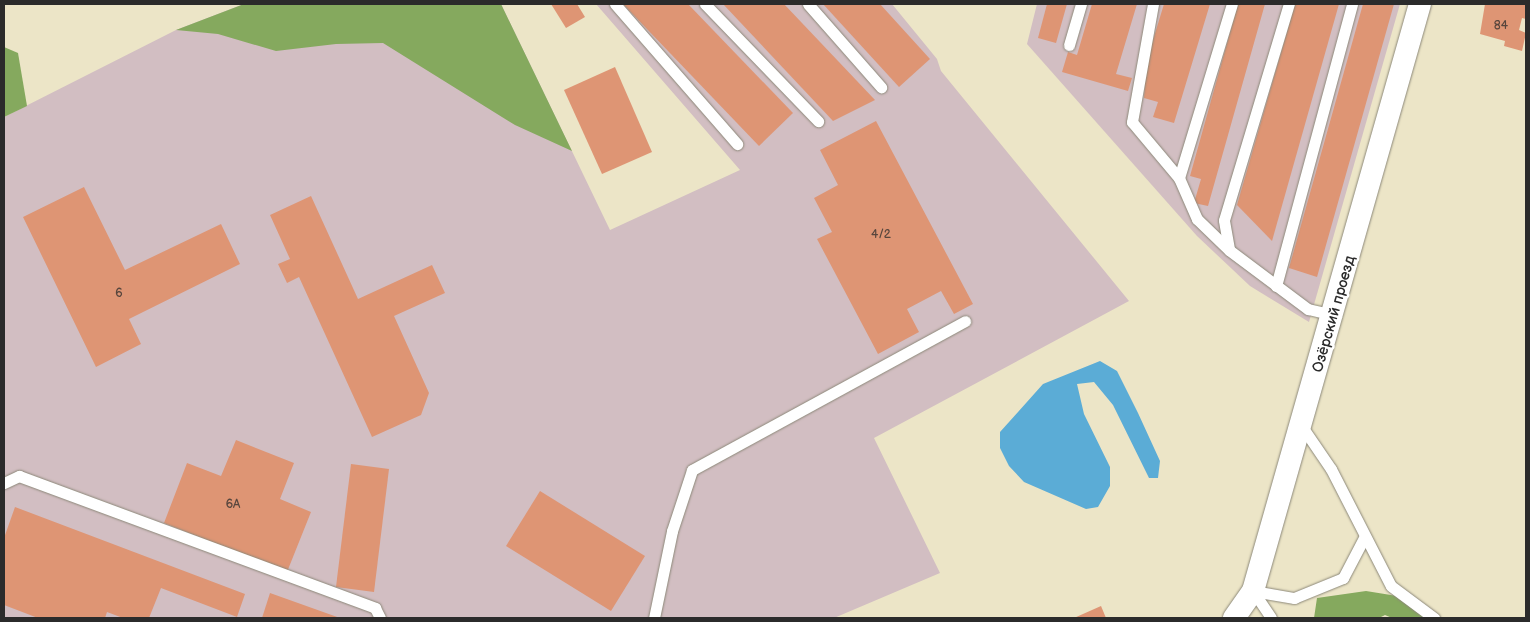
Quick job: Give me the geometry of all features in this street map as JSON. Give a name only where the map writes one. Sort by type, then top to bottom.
[{"type":"street","name":"Озёрский проезд","points":[[1234,618],[1253,591],[1334,315],[1420,4]]},
{"type":"lane","points":[[615,4],[737,144]]},
{"type":"lane","points":[[705,4],[818,121]]},
{"type":"lane","points":[[808,4],[881,87]]},
{"type":"lane","points":[[1069,45],[1081,4]]},
{"type":"lane","points":[[1153,4],[1132,122],[1179,178],[1197,219],[1229,250],[1308,309],[1334,315]]},
{"type":"lane","points":[[1179,178],[1232,4]]},
{"type":"lane","points":[[1229,250],[1224,220],[1289,4]]},
{"type":"lane","points":[[1276,286],[1352,4]]},
{"type":"lane","points":[[654,618],[672,531],[692,470],[965,320]]},
{"type":"lane","points":[[1301,425],[1331,469],[1391,586],[1434,618]]},
{"type":"lane","points":[[4,483],[19,476],[375,608],[380,618]]},
{"type":"lane","points":[[1253,591],[1294,598],[1343,578],[1365,536]]},
{"type":"lane","points":[[1253,591],[1271,618]]},
{"type":"shaded area","points":[[244,4],[501,4],[610,230],[740,170],[596,4],[892,4],[937,59],[941,71],[1129,301],[874,438],[940,573],[834,618],[4,618],[4,117],[176,30]]},
{"type":"shaded area","points":[[1037,4],[1400,4],[1309,322],[1250,286],[1197,236],[1027,44]]},
{"type":"green space","points":[[244,4],[501,4],[572,151],[515,125],[383,43],[336,44],[276,51],[218,34],[176,30]]},
{"type":"green space","points":[[4,47],[18,53],[27,106],[4,117]]},
{"type":"green space","points":[[1366,591],[1397,596],[1426,618],[1392,618],[1385,615],[1379,618],[1314,618],[1317,598]]},
{"type":"water","points":[[1100,361],[1117,371],[1160,461],[1158,478],[1149,478],[1113,405],[1094,382],[1077,384],[1084,414],[1110,467],[1110,486],[1098,507],[1086,509],[1024,482],[1009,466],[1000,448],[1000,432],[1043,384]]},
{"type":"building","points":[[551,4],[577,4],[585,17],[566,28]]},
{"type":"building","points":[[623,4],[688,4],[793,113],[759,146]]},
{"type":"building","points":[[723,4],[784,4],[875,100],[833,121]]},
{"type":"building","points":[[823,4],[880,4],[930,59],[899,87]]},
{"type":"building","points":[[1047,4],[1067,4],[1056,43],[1038,38]]},
{"type":"building","points":[[1092,4],[1137,4],[1116,74],[1132,78],[1128,91],[1062,72],[1068,52],[1077,55]]},
{"type":"building","points":[[1164,4],[1210,4],[1174,123],[1153,117],[1158,102],[1144,98],[1146,63]]},
{"type":"building","points":[[1238,4],[1265,4],[1208,206],[1194,203],[1201,179],[1190,176]]},
{"type":"building","points":[[1295,4],[1339,4],[1272,241],[1237,205]]},
{"type":"building","points":[[1363,4],[1394,4],[1317,277],[1289,268]]},
{"type":"building","points":[[1485,4],[1526,4],[1526,19],[1522,18],[1519,30],[1526,33],[1522,51],[1504,46],[1505,41],[1480,34]]},
{"type":"building","points":[[615,67],[652,152],[602,174],[564,90]]},
{"type":"building","points":[[876,121],[973,304],[954,314],[941,291],[907,309],[919,332],[878,354],[817,239],[832,232],[814,198],[838,185],[820,150]]},
{"type":"building","points":[[84,187],[125,270],[221,224],[240,264],[129,319],[141,344],[96,367],[23,217]]},
{"type":"building","points":[[311,196],[358,299],[432,265],[445,293],[394,316],[429,393],[421,415],[372,437],[299,277],[287,283],[278,264],[290,259],[270,215]]},
{"type":"building","points":[[236,440],[294,463],[280,499],[311,512],[287,572],[164,523],[187,463],[221,476]]},
{"type":"building","points":[[351,464],[389,469],[374,592],[336,587]]},
{"type":"building","points":[[540,491],[645,556],[611,611],[506,546]]},
{"type":"building","points":[[15,507],[245,594],[237,617],[161,588],[149,618],[123,618],[107,612],[105,618],[38,618],[4,605],[4,538]]},
{"type":"building","points":[[270,593],[340,618],[262,618]]},
{"type":"building","points":[[1101,606],[1106,618],[1074,618]]}]
